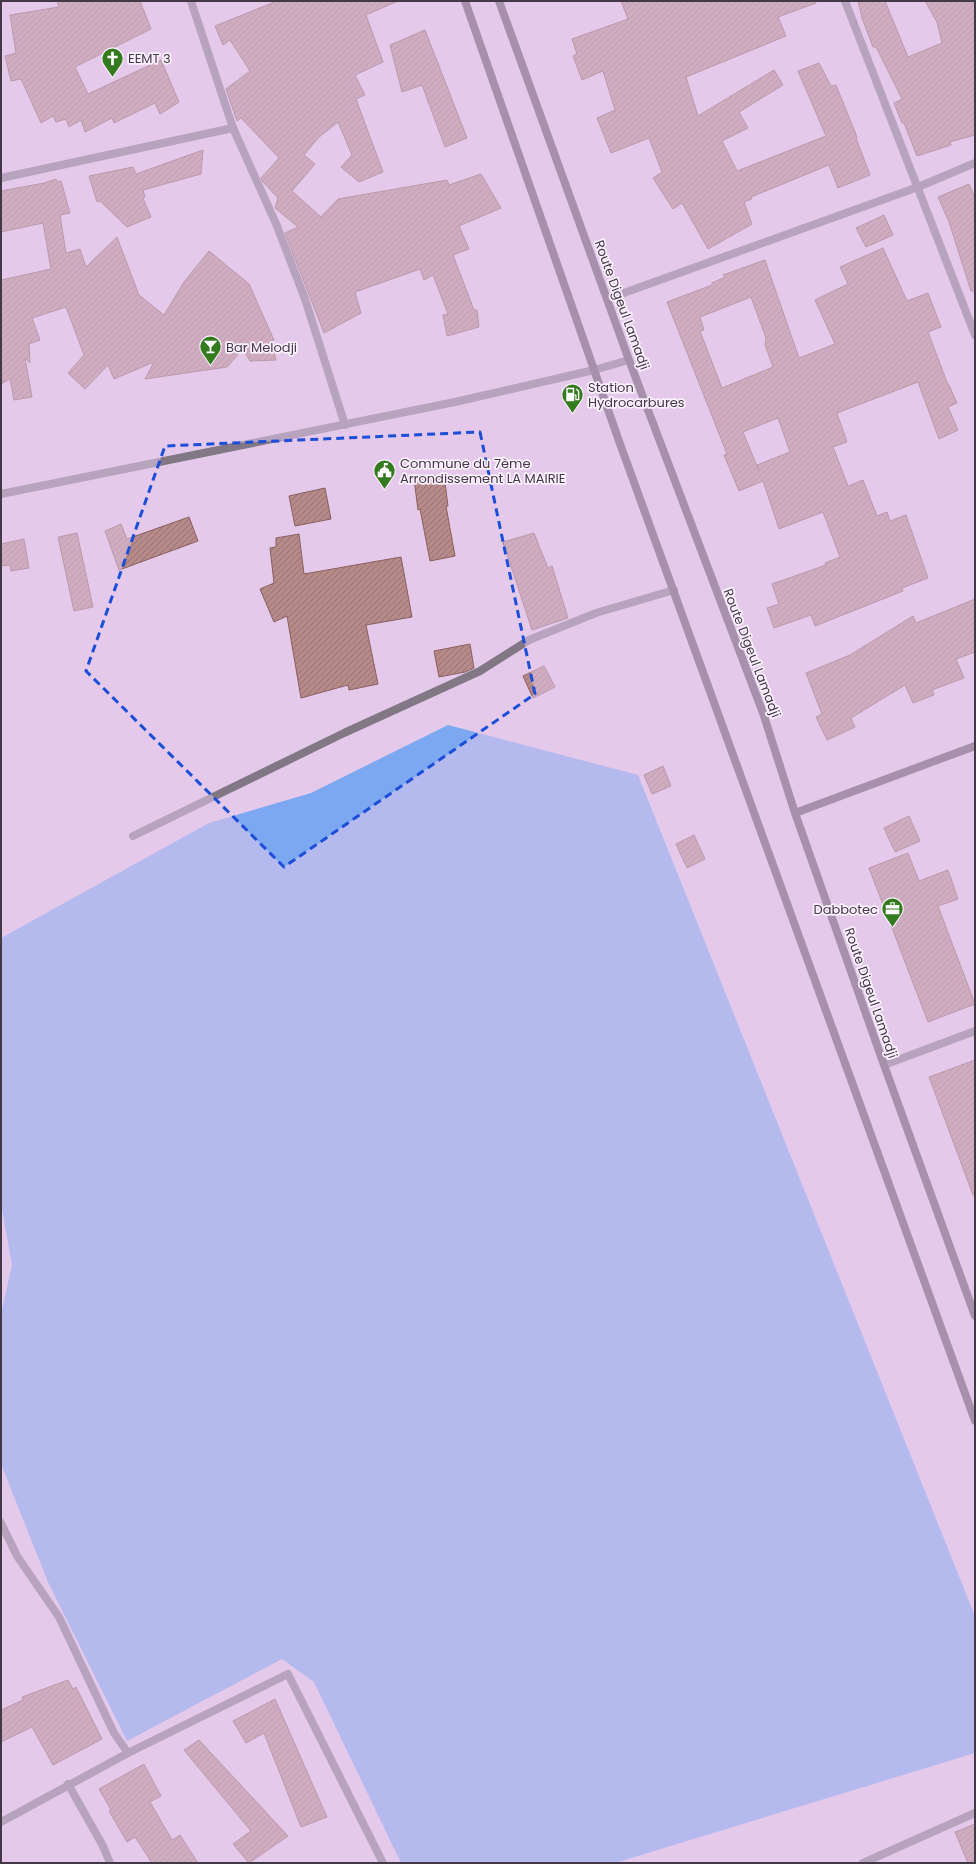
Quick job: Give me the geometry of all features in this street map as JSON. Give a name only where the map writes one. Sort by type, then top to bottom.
[{"type":"main road","points":[[465,1],[594,370],[975,1421]]},
{"type":"main road","name":"Route Digeul Lamadji","points":[[500,1],[629,360],[763,713],[795,813],[884,1065],[973,1305],[975,1316]]},
{"type":"main road","points":[[795,813],[975,746]]},
{"type":"street","points":[[191,1],[234,128],[277,226],[305,299],[345,425]]},
{"type":"street","points":[[845,1],[975,335]]},
{"type":"street","points":[[1,178],[234,128]]},
{"type":"street","points":[[607,299],[918,187],[975,163]]},
{"type":"street","points":[[1,494],[455,402],[594,370],[629,360]]},
{"type":"street","points":[[133,836],[337,736],[480,671],[529,640],[596,613],[674,590]]},
{"type":"street","points":[[884,1065],[975,1031]]},
{"type":"street","points":[[1,1522],[17,1556],[59,1617],[114,1733],[128,1753]]},
{"type":"street","points":[[1,1822],[68,1784],[128,1753],[288,1674],[383,1863]]},
{"type":"street","points":[[68,1784],[103,1846],[110,1863]]},
{"type":"street","points":[[863,1863],[975,1814]]},
{"type":"highlighted area","points":[[480,432],[535,694],[284,867],[86,671],[165,446]]},
{"type":"water","points":[[448,725],[638,775],[975,1616],[975,1753],[615,1863],[401,1863],[314,1682],[282,1659],[127,1741],[48,1582],[1,1464],[1,1314],[12,1265],[1,1204],[1,938],[209,823],[311,793]]},
{"type":"building","points":[[57,1],[140,1],[151,29],[75,67],[88,94],[161,60],[179,102],[160,114],[155,103],[114,123],[112,118],[85,132],[81,120],[69,127],[66,119],[56,122],[53,116],[41,123],[21,79],[11,81],[5,56],[16,53],[10,15],[59,7]]},
{"type":"building","points":[[277,1],[398,1],[366,15],[383,62],[355,75],[365,95],[356,99],[383,172],[359,182],[341,167],[352,155],[338,122],[318,138],[304,155],[315,164],[292,191],[321,217],[338,199],[447,180],[449,185],[481,174],[501,208],[459,226],[469,249],[453,255],[474,310],[477,310],[479,327],[447,336],[443,315],[448,314],[433,275],[424,280],[420,269],[355,292],[361,313],[324,333],[285,233],[298,227],[275,208],[278,198],[261,178],[279,158],[241,118],[237,121],[226,89],[250,71],[230,40],[223,45],[215,26]]},
{"type":"building","points":[[621,1],[815,1],[816,3],[778,17],[786,36],[686,77],[698,116],[774,70],[783,85],[739,112],[748,128],[722,141],[737,171],[826,136],[798,71],[819,63],[831,86],[836,85],[857,137],[856,138],[870,175],[838,188],[829,165],[751,197],[752,199],[744,202],[752,224],[708,249],[682,203],[673,209],[653,178],[662,172],[649,138],[611,153],[597,118],[615,110],[603,71],[582,80],[573,56],[577,54],[572,39],[628,19]]},
{"type":"building","points":[[858,1],[885,1],[908,57],[942,43],[937,22],[925,1],[975,1],[975,135],[950,142],[951,145],[917,156],[904,123],[902,123],[894,103],[902,99],[876,47],[873,47],[862,18]]},
{"type":"building","points":[[425,30],[467,138],[445,147],[422,85],[402,92],[390,45]]},
{"type":"building","points":[[203,150],[201,174],[143,190],[145,197],[143,198],[151,217],[127,227],[100,201],[97,202],[89,176],[133,167],[136,174]]},
{"type":"building","points":[[56,179],[57,182],[61,181],[70,213],[60,215],[66,253],[80,249],[86,267],[117,237],[139,295],[164,315],[184,282],[209,251],[249,284],[274,340],[271,341],[276,360],[250,361],[243,349],[227,367],[145,379],[154,362],[114,379],[108,365],[85,389],[68,373],[84,355],[66,307],[32,318],[40,340],[29,344],[30,363],[25,358],[32,397],[14,400],[10,379],[1,384],[1,280],[51,269],[43,223],[1,232],[1,191],[44,183]]},
{"type":"building","points":[[969,184],[975,198],[975,291],[971,291],[949,222],[938,197]]},
{"type":"building","points":[[884,215],[893,235],[866,247],[856,228]]},
{"type":"building","points":[[883,248],[907,301],[928,293],[941,327],[928,332],[948,385],[957,403],[948,407],[958,430],[939,439],[918,382],[837,413],[847,442],[833,447],[848,486],[863,480],[877,516],[887,512],[890,521],[906,515],[928,578],[902,588],[903,591],[815,626],[811,615],[774,628],[767,608],[779,604],[772,584],[826,565],[825,563],[840,557],[823,512],[779,529],[763,481],[739,491],[724,455],[727,454],[667,302],[712,285],[712,283],[725,277],[723,275],[765,260],[799,358],[835,344],[815,300],[848,284],[840,267]],"holes":[[[751,297],[766,338],[765,345],[773,367],[722,388],[700,331],[704,330],[700,317]],[[778,418],[790,452],[757,465],[759,471],[743,432]]]},
{"type":"building","points":[[444,475],[448,506],[446,506],[455,556],[430,561],[420,509],[418,510],[414,479]]},
{"type":"building","points":[[325,488],[331,519],[295,526],[289,496]]},
{"type":"building","points":[[189,517],[198,541],[119,570],[105,531],[121,524],[127,539]]},
{"type":"building","points":[[77,533],[93,607],[74,611],[58,537]]},
{"type":"building","points":[[534,533],[548,568],[552,566],[568,618],[532,630],[503,542]]},
{"type":"building","points":[[299,534],[304,574],[401,557],[412,617],[366,625],[378,684],[349,690],[348,685],[301,698],[287,616],[274,622],[260,589],[274,583],[270,548],[276,547],[276,538]]},
{"type":"building","points":[[24,539],[29,568],[11,571],[10,565],[1,566],[1,544]]},
{"type":"building","points":[[975,599],[975,652],[956,659],[964,678],[932,690],[934,695],[913,703],[905,685],[851,718],[855,727],[827,740],[816,717],[822,714],[806,673],[850,655],[913,616],[916,623]]},
{"type":"building","points":[[470,644],[474,668],[465,672],[439,677],[434,651]]},
{"type":"building","points":[[544,666],[555,687],[533,698],[523,676]]},
{"type":"building","points":[[663,766],[671,786],[652,794],[644,775]]},
{"type":"building","points":[[909,816],[920,841],[895,852],[884,828]]},
{"type":"building","points":[[694,835],[705,859],[687,868],[676,844]]},
{"type":"building","points":[[908,853],[919,881],[948,870],[958,899],[938,906],[975,1004],[928,1022],[869,868]]},
{"type":"building","points":[[975,1060],[975,1195],[973,1195],[929,1077]]},
{"type":"building","points":[[68,1680],[73,1689],[76,1687],[102,1739],[53,1765],[32,1727],[1,1742],[1,1710],[23,1700],[22,1697]]},
{"type":"building","points":[[275,1699],[327,1817],[301,1827],[264,1733],[246,1743],[233,1721]]},
{"type":"building","points":[[199,1740],[288,1836],[249,1863],[233,1844],[251,1831],[184,1750]]},
{"type":"building","points":[[144,1764],[161,1796],[150,1802],[172,1840],[180,1835],[198,1863],[152,1863],[135,1837],[127,1842],[109,1811],[111,1810],[99,1789]]},
{"type":"building","points":[[975,1824],[975,1863],[968,1863],[955,1832]]},
{"type":"place","name":"EEMT 3","points":[[112,78]]},
{"type":"place","name":"Bar Melodji","points":[[211,366]]},
{"type":"place","name":"Station Hydrocarbures","points":[[573,414]]},
{"type":"place","name":"Commune du 7ème Arrondissement LA MAIRIE","points":[[384,490]]},
{"type":"place","name":"Dabbotec","points":[[893,928]]}]
